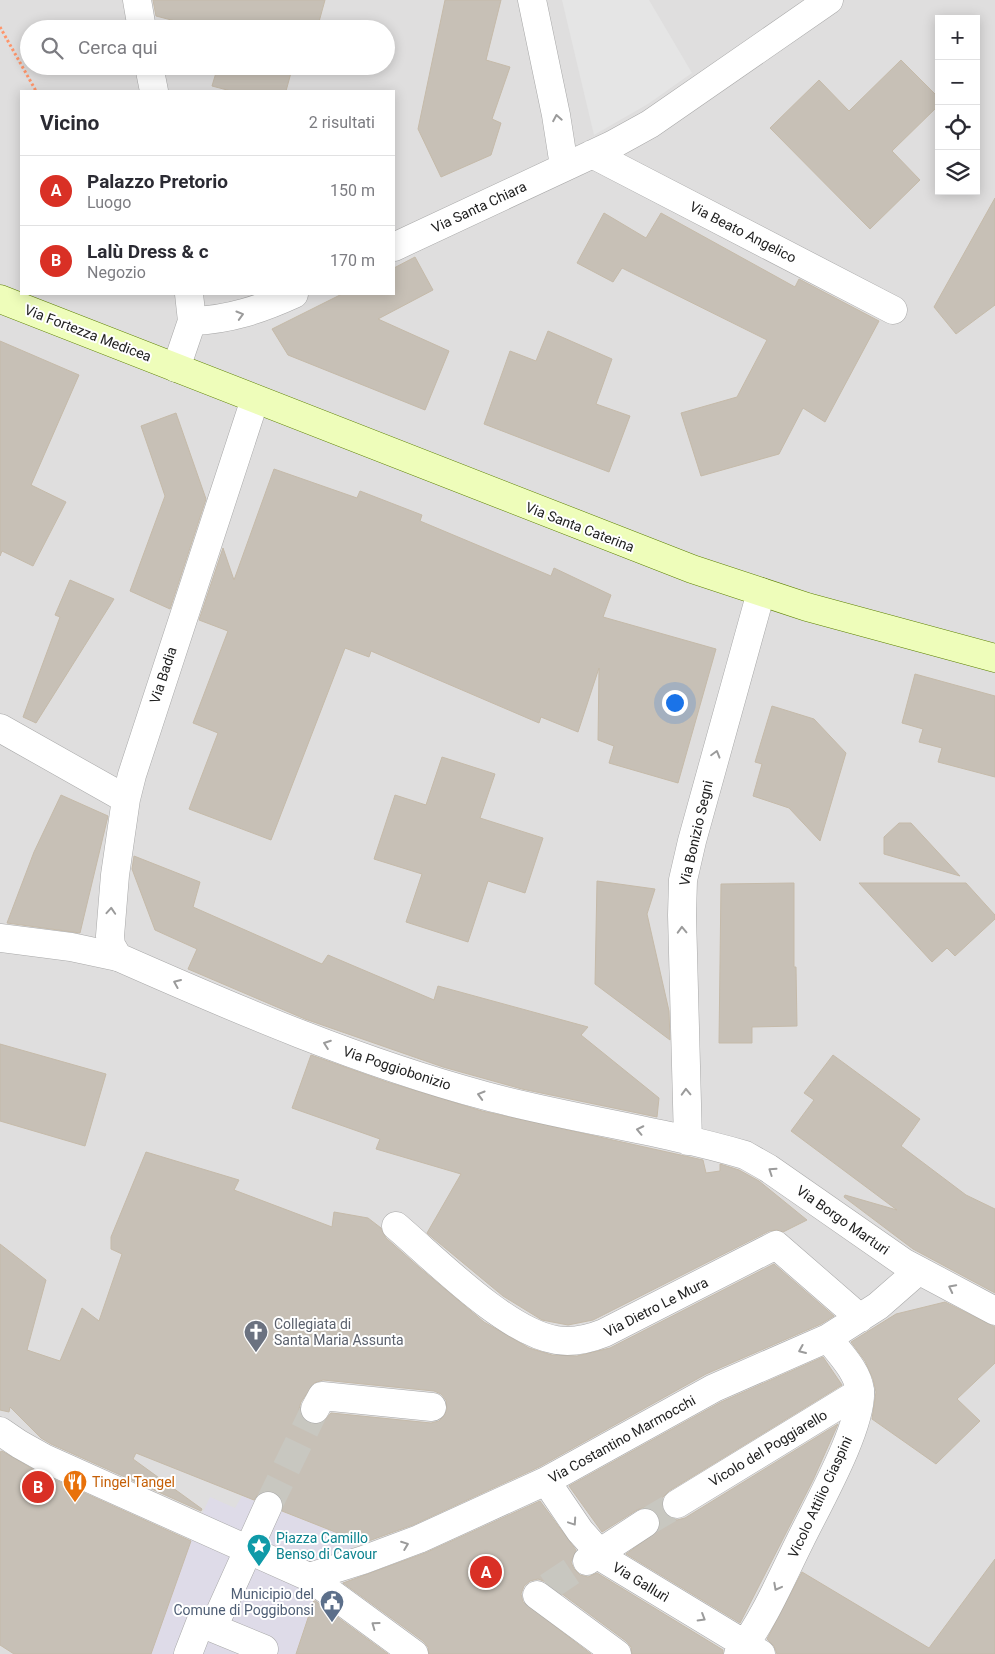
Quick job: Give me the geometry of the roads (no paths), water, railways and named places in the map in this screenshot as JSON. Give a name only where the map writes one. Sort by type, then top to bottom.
[{"type":"main road","name":"Via Fortezza Medicea","points":[[0,299],[176,368]]},
{"type":"main road","name":"Via Santa Caterina","points":[[176,368],[635,549],[857,622],[995,658]]},
{"type":"street","points":[[137,0],[140,20]]},
{"type":"street","points":[[532,0],[556,115],[564,166],[633,134],[663,116],[830,0]]},
{"type":"street","points":[[151,75],[154,90]]},
{"type":"street","name":"Via Beato Angelico","points":[[592,154],[894,310]]},
{"type":"street","name":"Via Santa Chiara","points":[[395,247],[564,166]]},
{"type":"street","points":[[176,368],[192,321],[189,295]]},
{"type":"street","points":[[192,321],[228,318],[266,306],[292,295]]},
{"type":"street","name":"Via Badia","points":[[118,958],[111,945],[110,936],[126,799],[169,658],[255,399]]},
{"type":"street","name":"Via Bonizio Segni","points":[[688,1141],[682,915],[683,880],[692,841],[761,592]]},
{"type":"street","points":[[0,728],[126,799]]},
{"type":"street","name":"Via Poggiobonizio","points":[[0,938],[71,947],[118,958],[272,1024],[422,1077],[487,1097],[688,1141]]},
{"type":"street","name":"Via Borgo Marturi","points":[[688,1141],[734,1152],[755,1160],[918,1271],[995,1311]]},
{"type":"street","name":"Via Dietro Le Mura","points":[[396,1226],[506,1318],[530,1332],[556,1340],[579,1340],[604,1333],[776,1245],[860,1318]]},
{"type":"street","name":"Via Costantino Marmocchi","points":[[309,1577],[356,1563],[419,1539],[546,1481],[721,1385],[828,1338],[878,1306],[918,1271]]},
{"type":"street","points":[[828,1338],[855,1376],[860,1392]]},
{"type":"street","name":"Vicolo del Poggiarello","points":[[677,1504],[860,1392]]},
{"type":"street","name":"Vicolo Attilio Ciaspini","points":[[748,1651],[840,1461],[852,1428],[860,1392]]},
{"type":"street","points":[[315,1409],[322,1396],[432,1407]]},
{"type":"street","points":[[3,1435],[50,1460],[309,1577],[414,1654]]},
{"type":"street","name":"Via Gallurì","points":[[546,1481],[580,1531],[592,1557],[615,1567],[748,1651]]},
{"type":"street","points":[[213,1628],[268,1506]]},
{"type":"street","points":[[592,1557],[645,1523]]},
{"type":"street","points":[[543,1591],[617,1654]]},
{"type":"street","points":[[188,1654],[200,1623],[264,1649],[262,1654]]},
{"type":"tunnel","points":[[268,1506],[315,1409]]},
{"type":"tunnel","points":[[645,1523],[677,1504]]},
{"type":"tunnel","points":[[548,1587],[587,1561]]},
{"type":"place","name":"Collegiata di Santa Maria Assunta","points":[[256,1353]]},
{"type":"place","name":"Lalù Dress & c","points":[[38,1487]]},
{"type":"place","name":"Tingel Tangel","points":[[75,1503]]},
{"type":"place","name":"Piazza Camillo Benso di Cavour","points":[[259,1567]]},
{"type":"place","name":"Palazzo Pretorio","points":[[486,1572]]},
{"type":"place","name":"Municipio del Comune di Poggibonsi","points":[[332,1623]]}]
